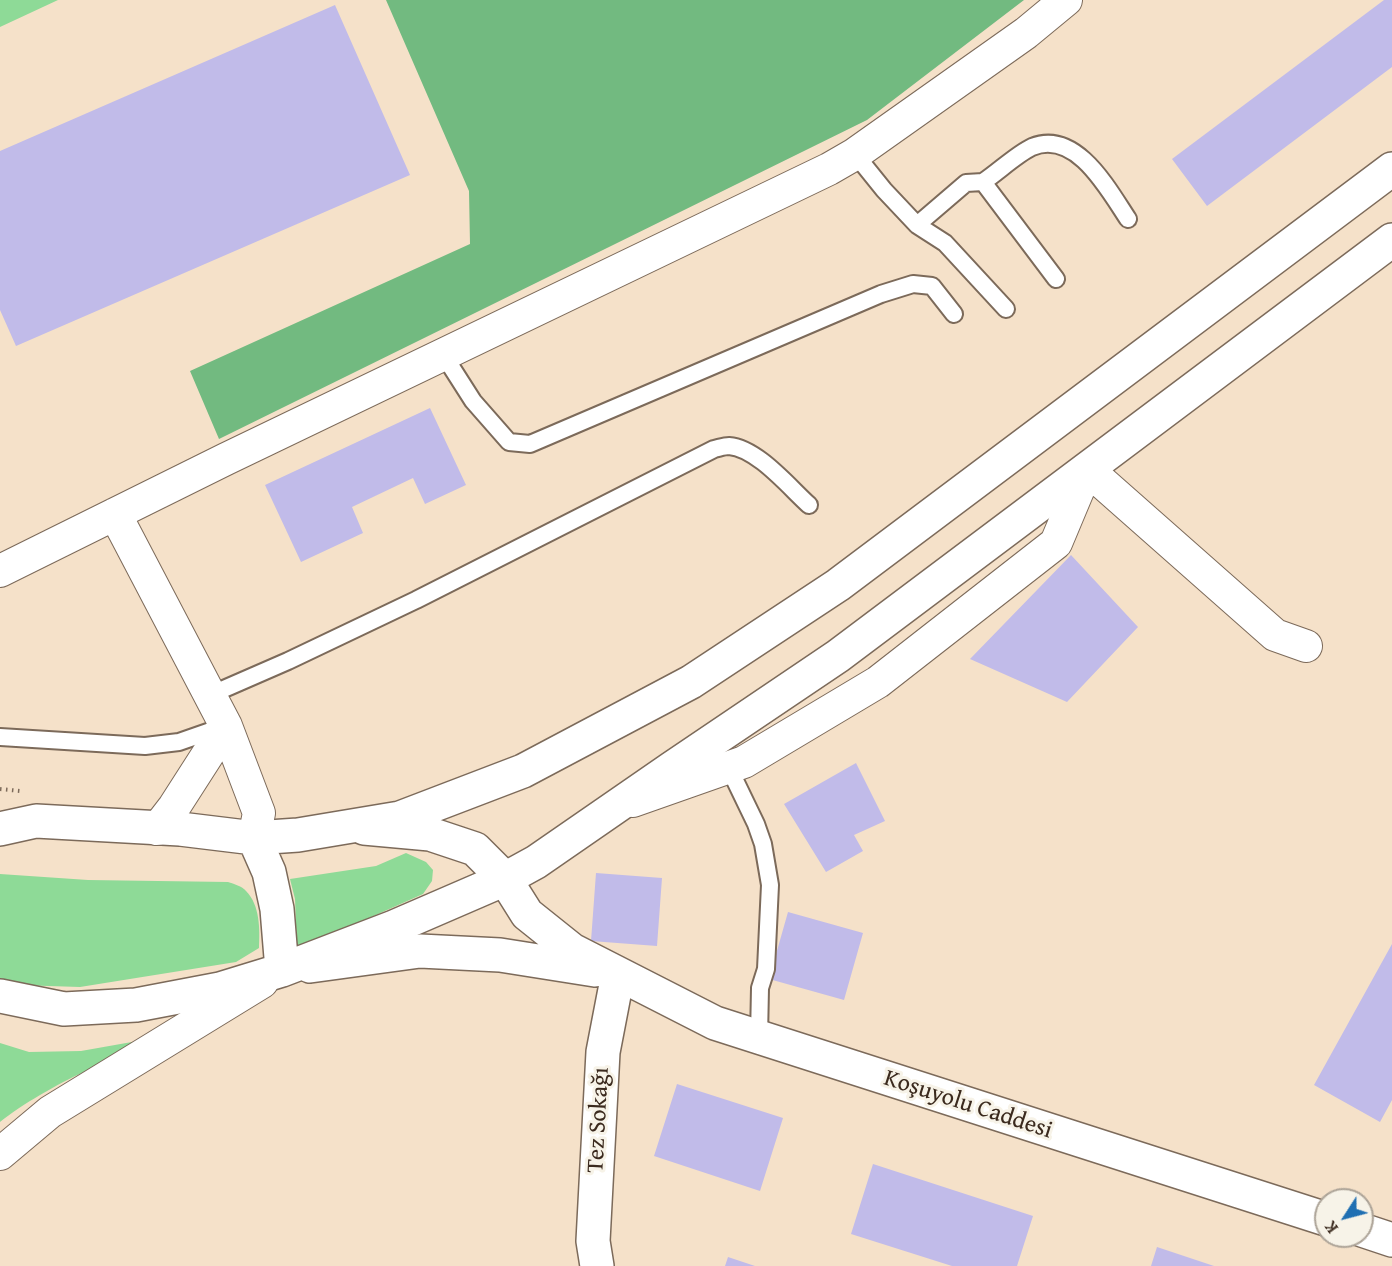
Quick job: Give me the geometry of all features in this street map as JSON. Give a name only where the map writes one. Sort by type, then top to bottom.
[{"type":"main road","points":[[0,819],[180,829],[254,838],[298,835],[400,818],[523,771],[691,682],[838,585],[1392,169]]},
{"type":"main road","points":[[0,996],[64,1009],[136,1005],[220,989],[282,970],[394,927],[505,879],[536,862],[838,657],[1392,240]]},
{"type":"main road","points":[[0,829],[36,821]]},
{"type":"main road","name":"Koşuyolu Caddesi","points":[[347,826],[430,834],[475,849],[505,879],[527,914],[572,950],[715,1023],[1314,1215]]},
{"type":"main road","points":[[254,838],[269,872],[277,909],[282,970]]},
{"type":"main road","points":[[282,970],[420,951],[500,955],[618,974]]},
{"type":"main road","name":"Tez Sokağı","points":[[597,1266],[592,1240],[603,1052],[618,974]]},
{"type":"main road","points":[[1374,1234],[1392,1240]]},
{"type":"street","points":[[0,571],[855,154],[1026,33],[1066,0]]},
{"type":"street","points":[[613,808],[744,762],[879,682],[1056,543],[1087,469],[1275,635],[1306,646]]},
{"type":"street","points":[[115,514],[226,726],[259,813],[254,838]]},
{"type":"street","points":[[157,829],[174,807],[226,726]]},
{"type":"street","points":[[1,1152],[51,1112],[282,970]]},
{"type":"lane","points":[[917,225],[966,183],[983,182],[1031,148],[1047,143],[1067,148],[1092,167],[1128,219]]},
{"type":"lane","points":[[855,154],[884,190],[917,225],[945,243],[1006,309]]},
{"type":"lane","points":[[983,182],[1056,279]]},
{"type":"lane","points":[[443,354],[473,401],[508,442],[530,444],[881,294],[913,284],[932,286],[954,314]]},
{"type":"lane","points":[[210,695],[288,662],[416,600],[714,449],[728,446],[743,450],[768,466],[809,505]]},
{"type":"lane","points":[[0,737],[145,746],[179,742],[226,726]]},
{"type":"lane","points":[[729,768],[756,824],[763,844],[770,885],[766,969],[760,988],[759,1037]]},
{"type":"path","points":[[0,789],[23,792]]},
{"type":"green space","points":[[0,0],[58,0],[0,27]]},
{"type":"green space","points":[[386,0],[1024,0],[867,120],[219,439],[190,371],[470,244],[469,191]]},
{"type":"green space","points":[[406,853],[426,862],[433,870],[432,881],[423,894],[297,950],[295,899],[290,879],[376,866]]},
{"type":"green space","points":[[0,874],[88,880],[228,882],[244,889],[254,903],[259,925],[259,948],[236,962],[80,987],[17,985],[0,979]]},
{"type":"green space","points":[[160,1037],[63,1082],[0,1122],[0,1043],[29,1052],[81,1051]]},
{"type":"building","points":[[1384,0],[1392,0],[1392,67],[1207,206],[1172,159]]},
{"type":"building","points":[[335,5],[410,175],[16,346],[0,310],[0,151]]},
{"type":"building","points":[[430,408],[466,485],[425,504],[413,478],[352,507],[363,533],[301,562],[265,485]]},
{"type":"building","points":[[1071,555],[1138,627],[1067,702],[970,659]]},
{"type":"building","points":[[856,763],[885,821],[854,835],[863,851],[826,872],[784,804]]},
{"type":"building","points":[[596,873],[662,878],[657,946],[591,941]]},
{"type":"building","points":[[788,912],[863,933],[844,1000],[769,979]]},
{"type":"building","points":[[1392,944],[1392,1100],[1380,1122],[1314,1085]]},
{"type":"building","points":[[677,1084],[783,1118],[760,1191],[654,1156]]},
{"type":"building","points":[[873,1164],[1033,1216],[1017,1266],[952,1266],[851,1234]]},
{"type":"building","points":[[1157,1247],[1214,1266],[1151,1266]]},
{"type":"building","points":[[728,1257],[755,1266],[725,1266]]}]
